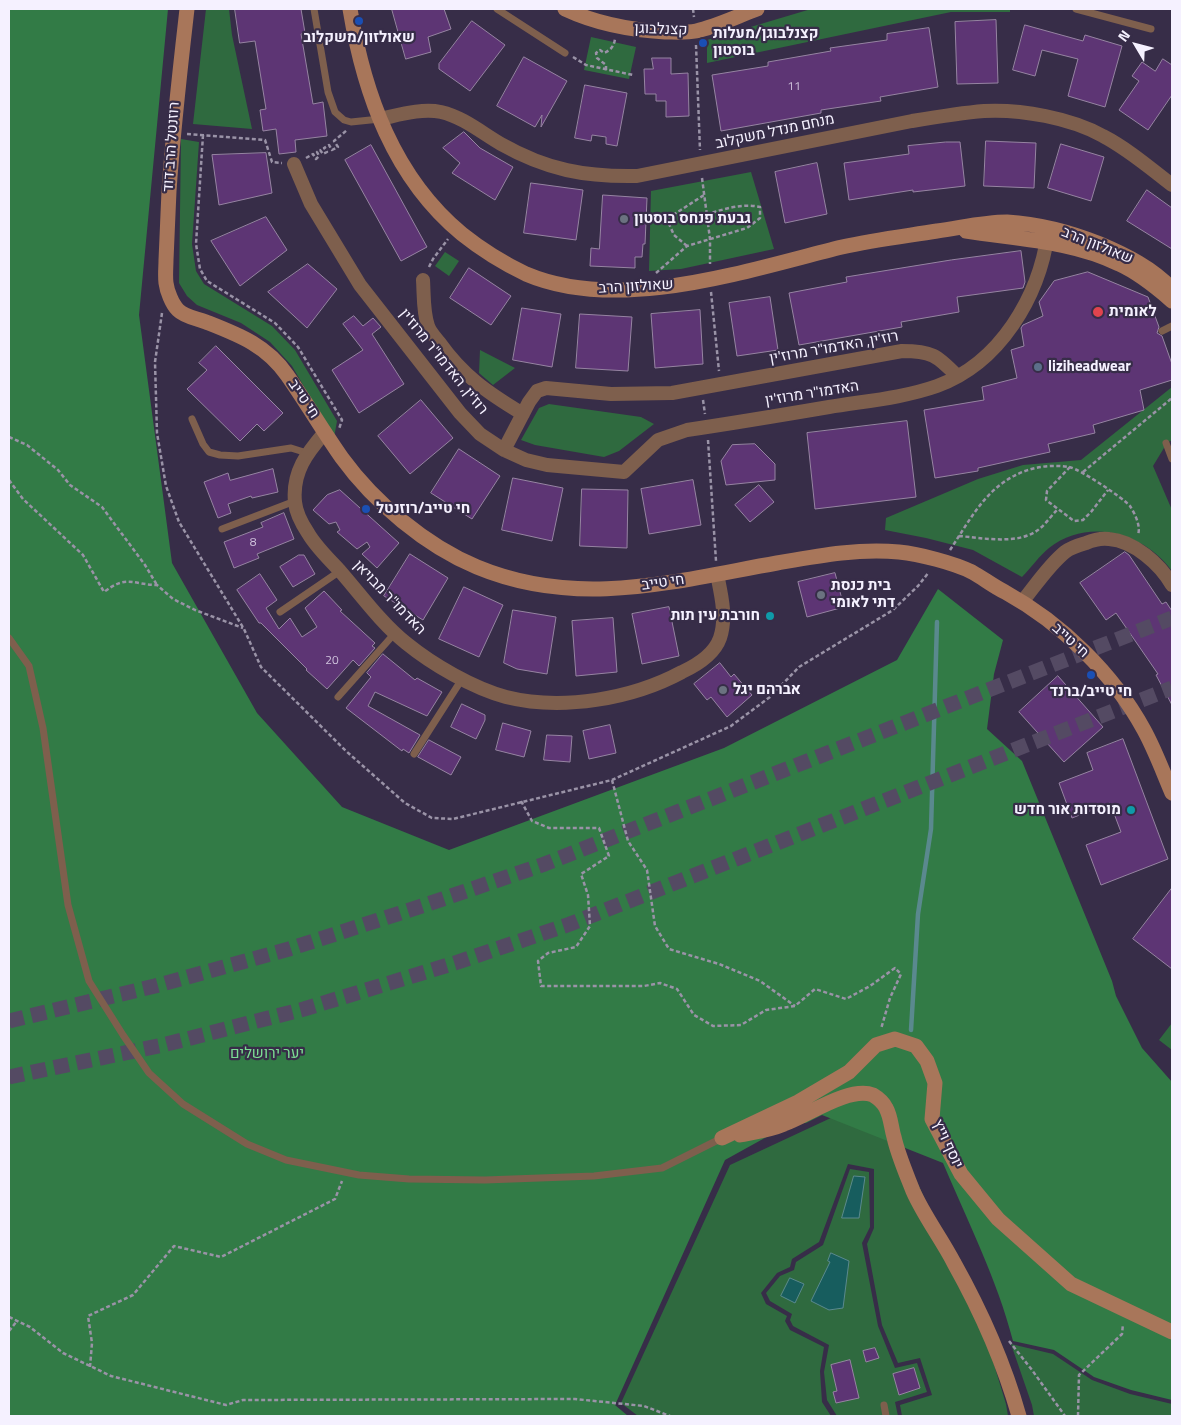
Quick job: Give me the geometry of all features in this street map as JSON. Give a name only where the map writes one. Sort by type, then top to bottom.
[{"type":"street","name":"רוזנטל הרב דוד","points":[[166,286],[167,224],[173,133],[187,9]]},
{"type":"street","name":"שאולזון הרב","points":[[350,9],[361,66],[380,119],[405,168],[425,198],[477,246],[528,275],[582,288],[605,290],[649,288],[710,280],[846,246],[987,223],[1004,222],[1049,228],[1080,236],[1124,255],[1156,274],[1172,288]]},
{"type":"street","name":"קצנלבוגן","points":[[565,9],[616,27],[638,31],[696,31],[757,9]]},
{"type":"street","name":"מנחם מנדל משקלוב","points":[[380,119],[424,111],[439,111],[454,116],[532,160],[568,172],[612,177],[637,176],[912,121],[986,111],[1021,113],[1050,117],[1102,135],[1122,147],[1172,185]]},
{"type":"street","name":"רוז'ין, האדמו\"ר מרוז'ין","points":[[294,164],[311,204],[360,286],[460,413],[480,434],[504,450],[537,391],[546,388],[611,394],[664,393],[702,389],[902,352],[918,351],[930,354],[941,360],[957,376]]},
{"type":"street","name":"האדמו\"ר מרוז'ין","points":[[504,450],[526,460],[547,465],[624,472],[658,440],[687,430],[873,400],[938,386],[970,369],[991,352],[1008,331],[1023,308],[1035,283],[1049,228]]},
{"type":"street","name":"שאולזון הרב","points":[[954,229],[1046,244],[1098,255],[1139,275],[1172,302]]},
{"type":"street","points":[[423,280],[424,306],[428,327],[442,347],[465,373],[488,393],[523,414]]},
{"type":"street","name":"חי טייב","points":[[166,286],[175,308],[186,315],[239,335],[267,352],[284,371],[334,446],[364,484],[391,510],[417,531],[445,550],[468,562],[497,574],[554,588],[584,590],[641,586],[816,556],[850,553],[902,552],[970,571],[1022,602],[1068,637],[1112,680],[1143,729],[1172,793]]},
{"type":"street","name":"האדמו\"ר מבויאן","points":[[325,432],[302,461],[296,482],[295,501],[297,512],[308,534],[406,643],[462,679],[506,697],[531,701],[563,702],[601,699],[660,684],[700,663],[713,650],[720,639],[723,626],[723,610],[717,574]]},
{"type":"street","points":[[1022,602],[1050,567],[1066,551],[1095,540],[1109,539],[1127,544],[1142,553],[1160,568],[1172,585]]},
{"type":"street","name":"יוסף וייץ","points":[[876,1045],[895,1039],[916,1046],[927,1061],[935,1083],[932,1119],[961,1174],[998,1219],[1071,1284],[1172,1332]]},
{"type":"street","points":[[722,1138],[798,1102],[849,1072],[876,1045]]},
{"type":"street","points":[[722,1138],[766,1130],[786,1124],[850,1095],[866,1093],[878,1098],[887,1109],[894,1138],[924,1214],[955,1263],[992,1337],[1007,1376],[1018,1416]]},
{"type":"lane","points":[[314,9],[328,92],[335,112],[344,120],[351,122],[380,119]]},
{"type":"lane","points":[[497,9],[564,52]]},
{"type":"lane","points":[[1076,9],[1151,29]]},
{"type":"lane","points":[[1162,331],[1172,326]]},
{"type":"lane","points":[[192,419],[202,444],[209,452],[238,456],[291,448],[307,453]]},
{"type":"lane","points":[[1166,443],[1172,458]]},
{"type":"lane","points":[[222,529],[295,501]]},
{"type":"lane","points":[[280,612],[340,571]]},
{"type":"lane","points":[[338,697],[395,632]]},
{"type":"lane","points":[[9,638],[29,666],[43,728],[68,905],[89,981],[149,1073],[184,1104],[215,1126],[247,1144],[286,1160],[346,1172],[409,1179],[485,1180],[594,1176],[662,1168],[722,1138]]},
{"type":"lane","points":[[414,754],[462,679]]},
{"type":"lane","points":[[884,1405],[886,1416]]},
{"type":"path","points":[[606,70],[606,65],[597,58],[596,53],[600,50],[604,53],[610,51],[614,45],[616,27]]},
{"type":"path","points":[[696,38],[700,158]]},
{"type":"path","points":[[564,52],[586,65],[634,75]]},
{"type":"path","points":[[173,133],[265,140],[272,162],[294,164],[313,154],[316,159],[319,156],[317,152],[320,150],[323,154],[327,152],[324,148],[328,146],[332,150],[338,146],[334,141]]},
{"type":"path","points":[[203,135],[196,244],[200,269],[207,281],[275,323],[298,347],[342,420],[334,446]]},
{"type":"path","points":[[687,246],[674,234],[670,224],[671,220],[673,215],[704,195]]},
{"type":"path","points":[[649,288],[657,272],[687,246],[747,228],[760,218],[760,207],[750,204],[733,206],[707,214]]},
{"type":"path","points":[[423,280],[433,259],[444,243]]},
{"type":"path","points":[[166,286],[155,362],[157,433],[166,486],[179,522],[244,629],[261,667],[346,750],[405,803],[432,818],[453,819],[612,780],[731,726],[770,697],[799,667],[893,610],[922,580],[936,560],[959,536],[986,498],[998,485],[1015,475],[1033,468],[1070,467],[1083,472],[1129,505],[1136,517],[1139,530],[1133,548]]},
{"type":"path","points":[[702,389],[707,427],[717,574]]},
{"type":"path","points":[[1083,472],[1172,398]]},
{"type":"path","points":[[9,437],[27,445],[58,470],[70,485],[102,507],[145,565],[157,585],[173,599],[194,610],[244,629]]},
{"type":"path","points":[[1070,467],[1047,491],[1046,500],[1074,521],[1083,520],[1108,490]]},
{"type":"path","points":[[9,480],[23,498],[83,555],[104,592],[113,585],[124,581],[157,585]]},
{"type":"path","points":[[959,536],[1002,540],[1022,537],[1037,531],[1057,510]]},
{"type":"path","points":[[612,780],[628,841],[647,870],[655,926],[669,949],[719,964],[760,981],[795,1006]]},
{"type":"path","points":[[521,801],[532,821],[549,828],[599,828],[610,856],[581,874],[588,895],[590,926],[576,947],[548,953],[538,961],[541,986],[644,986],[660,983],[677,989],[694,1015],[713,1026],[741,1025],[766,1010],[795,1006],[815,989],[846,999],[870,986],[895,968],[901,974],[890,998],[876,1045]]},
{"type":"path","points":[[90,1367],[92,1343],[88,1316],[133,1295],[174,1246],[221,1257],[335,1199],[346,1172]]},
{"type":"path","points":[[1078,1416],[1079,1375],[1122,1334],[1125,1309]]},
{"type":"path","points":[[9,1317],[30,1327],[63,1353],[111,1376],[226,1405],[243,1400],[575,1399],[644,1406],[670,1416]]},
{"type":"path","points":[[9,1332],[17,1321]]},
{"type":"path","points":[[1003,1334],[1065,1416]]},
{"type":"shaded area","points":[[206,9],[229,9],[232,35],[252,129],[193,124]]},
{"type":"shaded area","points":[[811,9],[1010,9],[1010,12],[951,12],[707,63],[707,40]]},
{"type":"shaded area","points":[[591,37],[636,47],[629,79],[584,70]]},
{"type":"shaded area","points":[[181,139],[199,142],[192,244],[196,271],[204,284],[272,326],[295,350],[337,421],[334,438],[292,366],[270,342],[241,323],[197,305],[187,296],[179,283]]},
{"type":"shaded area","points":[[751,172],[774,249],[681,269],[649,271],[651,191]]},
{"type":"shaded area","points":[[445,252],[459,261],[449,276],[435,266]]},
{"type":"shaded area","points":[[480,350],[515,368],[493,385],[479,373]]},
{"type":"shaded area","points":[[1172,387],[1172,440],[1167,443],[1153,466],[1172,510],[1172,571],[1147,547],[1115,534],[1081,533],[1065,539],[1045,551],[1022,577],[973,550],[885,530],[886,518],[978,479],[1023,465],[1081,460]]},
{"type":"shaded area","points":[[549,404],[641,417],[654,424],[619,451],[604,457],[535,445],[521,440],[539,408]]},
{"type":"shaded area","points":[[1172,1023],[1172,1050],[1159,1040]]},
{"type":"shaded area","points":[[878,1096],[982,1325],[1008,1416],[902,1416],[900,1405],[932,1395],[920,1358],[898,1363],[882,1325],[867,1244],[874,1228],[874,1169],[848,1164],[819,1242],[792,1259],[790,1267],[777,1273],[761,1293],[766,1304],[787,1316],[785,1321],[790,1330],[824,1347],[820,1371],[822,1402],[831,1416],[638,1416],[621,1403],[730,1165]]},
{"type":"shaded area","points":[[850,1169],[869,1172],[870,1227],[862,1243],[878,1326],[895,1368],[917,1363],[927,1392],[895,1402],[898,1416],[837,1416],[827,1400],[824,1372],[829,1345],[793,1326],[790,1320],[792,1314],[770,1301],[766,1293],[780,1276],[794,1270],[796,1262],[823,1245]]},
{"type":"shaded area","points":[[854,1176],[865,1177],[859,1218],[842,1218]]},
{"type":"shaded area","points":[[831,1253],[849,1261],[843,1308],[829,1310],[811,1301],[830,1262],[828,1261]]},
{"type":"shaded area","points":[[790,1278],[804,1284],[795,1303],[781,1296]]},
{"type":"shaded area","points":[[1011,1344],[1053,1354],[1092,1380],[1130,1394],[1172,1404],[1172,1416],[1034,1416]]},
{"type":"green space","name":"יער ירושלים","points":[[9,9],[168,9],[139,315],[172,563],[257,713],[342,807],[449,850],[724,748],[897,660],[938,589],[1003,640],[994,674],[987,729],[1022,761],[1112,981],[1116,996],[1142,1048],[1172,1082],[1172,1400],[1131,1390],[1094,1377],[1054,1350],[1013,1341],[999,1295],[943,1163],[822,1115],[806,1123],[790,1124],[725,1160],[615,1405],[628,1416],[9,1416]]},
{"type":"building","points":[[235,9],[301,9],[305,33],[301,34],[313,104],[323,102],[327,136],[295,140],[296,152],[279,154],[276,129],[263,131],[260,110],[266,109],[255,41],[240,43]]},
{"type":"building","points":[[392,9],[444,9],[451,29],[428,37],[431,52],[406,59]]},
{"type":"building","points":[[996,20],[998,83],[957,84],[955,22]]},
{"type":"building","points":[[472,21],[505,45],[470,91],[439,69],[439,64]]},
{"type":"building","points":[[1025,25],[1083,41],[1085,35],[1122,46],[1105,107],[1068,96],[1078,59],[1042,50],[1035,76],[1013,70]]},
{"type":"building","points":[[929,28],[938,87],[880,97],[881,101],[821,110],[821,113],[721,131],[712,75],[768,66],[768,62],[831,51],[830,48],[887,40],[887,34]]},
{"type":"building","points":[[524,57],[567,81],[541,127],[542,115],[535,127],[497,106]]},
{"type":"building","points":[[652,58],[671,58],[671,74],[688,73],[689,116],[666,117],[666,101],[656,101],[656,94],[645,94],[644,69],[653,69]]},
{"type":"building","points":[[1163,59],[1172,65],[1172,95],[1148,130],[1119,110],[1139,81],[1132,76],[1142,62],[1155,71]]},
{"type":"building","points":[[585,85],[627,93],[617,146],[606,144],[606,137],[592,135],[591,141],[575,138]]},
{"type":"building","points":[[464,132],[480,148],[513,167],[495,200],[452,173],[460,163],[443,148]]},
{"type":"building","points":[[986,141],[1036,143],[1034,188],[984,186]]},
{"type":"building","points":[[960,142],[965,186],[913,192],[913,190],[849,200],[844,163],[909,154],[908,146]]},
{"type":"building","points":[[1061,144],[1104,157],[1091,201],[1048,188]]},
{"type":"building","points":[[371,145],[427,247],[401,261],[345,160]]},
{"type":"building","points":[[266,153],[272,193],[219,205],[212,155]]},
{"type":"building","points":[[817,163],[827,214],[785,223],[775,172]]},
{"type":"building","points":[[531,183],[583,190],[576,240],[524,233]]},
{"type":"building","points":[[1147,190],[1172,208],[1172,249],[1127,221]]},
{"type":"building","name":"גבעת פנחס בוסטון","points":[[603,195],[647,198],[645,244],[643,244],[642,257],[635,257],[635,268],[590,266],[591,248],[599,249]]},
{"type":"building","points":[[266,217],[287,250],[240,286],[211,241]]},
{"type":"building","points":[[1021,251],[1025,282],[1023,288],[957,297],[959,312],[901,322],[902,327],[799,345],[789,293],[847,282],[846,277]]},
{"type":"building","points":[[308,264],[337,289],[307,328],[268,292]]},
{"type":"building","points":[[469,268],[511,296],[491,325],[450,298]]},
{"type":"building","points":[[1088,272],[1148,297],[1159,327],[1157,333],[1162,336],[1172,364],[1172,380],[1140,390],[1144,410],[1093,425],[1095,433],[1048,444],[1050,452],[978,468],[978,471],[935,478],[924,410],[984,400],[982,387],[1017,378],[1011,350],[1024,346],[1021,328],[1023,325],[1043,316],[1039,302],[1054,281]]},
{"type":"building","points":[[770,297],[778,350],[737,356],[729,303]]},
{"type":"building","points":[[522,308],[561,314],[552,367],[513,360]]},
{"type":"building","points":[[700,310],[703,364],[655,368],[651,314]]},
{"type":"building","points":[[580,314],[632,317],[628,371],[576,368]]},
{"type":"building","points":[[354,316],[363,326],[373,318],[381,327],[372,334],[404,384],[359,413],[332,370],[363,350],[343,324]]},
{"type":"building","points":[[216,346],[283,413],[264,431],[257,424],[240,441],[187,389],[207,370],[199,363]]},
{"type":"building","points":[[421,400],[453,438],[410,474],[378,436]]},
{"type":"building","points":[[907,421],[916,497],[815,509],[807,433]]},
{"type":"building","points":[[755,444],[775,464],[775,480],[726,485],[721,461],[732,445]]},
{"type":"building","points":[[459,449],[500,476],[472,519],[431,493]]},
{"type":"building","points":[[273,469],[278,492],[252,498],[251,496],[228,504],[231,513],[218,518],[204,482],[228,473],[230,480]]},
{"type":"building","points":[[513,478],[563,488],[552,541],[502,530]]},
{"type":"building","points":[[693,480],[701,525],[649,534],[641,489]]},
{"type":"building","points":[[759,485],[774,502],[750,522],[735,505]]},
{"type":"building","points":[[582,489],[628,490],[627,548],[580,546]]},
{"type":"building","points":[[340,490],[399,543],[377,568],[362,554],[370,547],[367,542],[357,549],[337,532],[340,530],[336,522],[329,524],[313,510],[327,495]]},
{"type":"building","points":[[284,513],[294,539],[257,554],[259,558],[234,568],[224,542],[263,527],[261,523]]},
{"type":"building","points":[[1125,552],[1129,555],[1162,604],[1166,602],[1172,611],[1172,705],[1156,675],[1158,674],[1116,613],[1106,620],[1080,583]]},
{"type":"building","points":[[410,554],[448,578],[423,620],[384,596]]},
{"type":"building","points":[[299,555],[304,555],[315,574],[293,587],[280,567]]},
{"type":"building","name":"בית כנסת דתי לאומי","points":[[835,573],[844,607],[807,617],[798,582]]},
{"type":"building","points":[[260,574],[277,600],[266,608],[279,629],[290,618],[302,637],[317,627],[305,608],[324,591],[342,610],[340,611],[375,643],[372,646],[375,648],[359,666],[353,660],[327,689],[259,623],[237,590]]},
{"type":"building","points":[[464,587],[503,605],[479,657],[439,639]]},
{"type":"building","points":[[669,607],[679,656],[642,664],[632,614]]},
{"type":"building","points":[[513,610],[556,617],[547,674],[517,669],[504,663]]},
{"type":"building","points":[[613,618],[617,672],[576,676],[572,621]]},
{"type":"building","points":[[383,654],[415,680],[417,678],[442,692],[427,716],[375,692],[368,706],[420,735],[409,753],[403,749],[402,751],[346,708],[371,677],[367,673]]},
{"type":"building","name":"אברהם יגל","points":[[720,663],[731,677],[734,674],[752,695],[727,717],[711,697],[707,700],[694,684]]},
{"type":"building","points":[[1058,676],[1103,727],[1064,762],[1019,712]]},
{"type":"building","points":[[462,704],[485,715],[485,720],[476,739],[451,727]]},
{"type":"building","points":[[503,723],[531,731],[524,757],[496,750]]},
{"type":"building","points":[[610,725],[616,753],[589,759],[583,731]]},
{"type":"building","points":[[547,735],[572,736],[570,762],[544,760]]},
{"type":"building","name":"מוסדות אור חדש","points":[[1123,739],[1168,859],[1101,885],[1086,845],[1121,832],[1110,803],[1072,818],[1059,783],[1093,770],[1087,753]]},
{"type":"building","points":[[429,740],[461,757],[451,775],[418,757]]},
{"type":"building","points":[[1172,888],[1172,969],[1133,939]]},
{"type":"building","points":[[875,1348],[879,1358],[866,1362],[863,1351]]},
{"type":"building","points":[[850,1360],[859,1398],[836,1403],[833,1392],[837,1391],[831,1365]]},
{"type":"building","points":[[914,1368],[920,1388],[899,1395],[893,1374]]},
{"type":"waterway","points":[[911,1030],[918,914],[931,829],[937,622]]},
{"type":"tunnel","points":[[9,1021],[155,986],[289,949],[542,865],[1172,618]]},
{"type":"tunnel","points":[[9,1077],[163,1045],[304,1009],[455,963],[570,924],[1172,688]]},
{"type":"place","name":"שאולזון/משקלוב","points":[[359,21]]},
{"type":"place","name":"קצנלבוגן/מעלות בוסטון","points":[[703,43]]},
{"type":"place","name":"גבעת פנחס בוסטון","points":[[624,219]]},
{"type":"place","name":"לאומית","points":[[1098,312]]},
{"type":"place","name":"liziheadwear","points":[[1038,367]]},
{"type":"place","name":"חי טייב/רוזנטל","points":[[366,509]]},
{"type":"place","name":"בית כנסת דתי לאומי","points":[[821,595]]},
{"type":"place","name":"חורבת עין תות","points":[[770,616]]},
{"type":"place","name":"חי טייב/ברנד","points":[[1091,675]]},
{"type":"place","name":"אברהם יגל","points":[[723,690]]},
{"type":"place","name":"מוסדות אור חדש","points":[[1131,810]]}]
